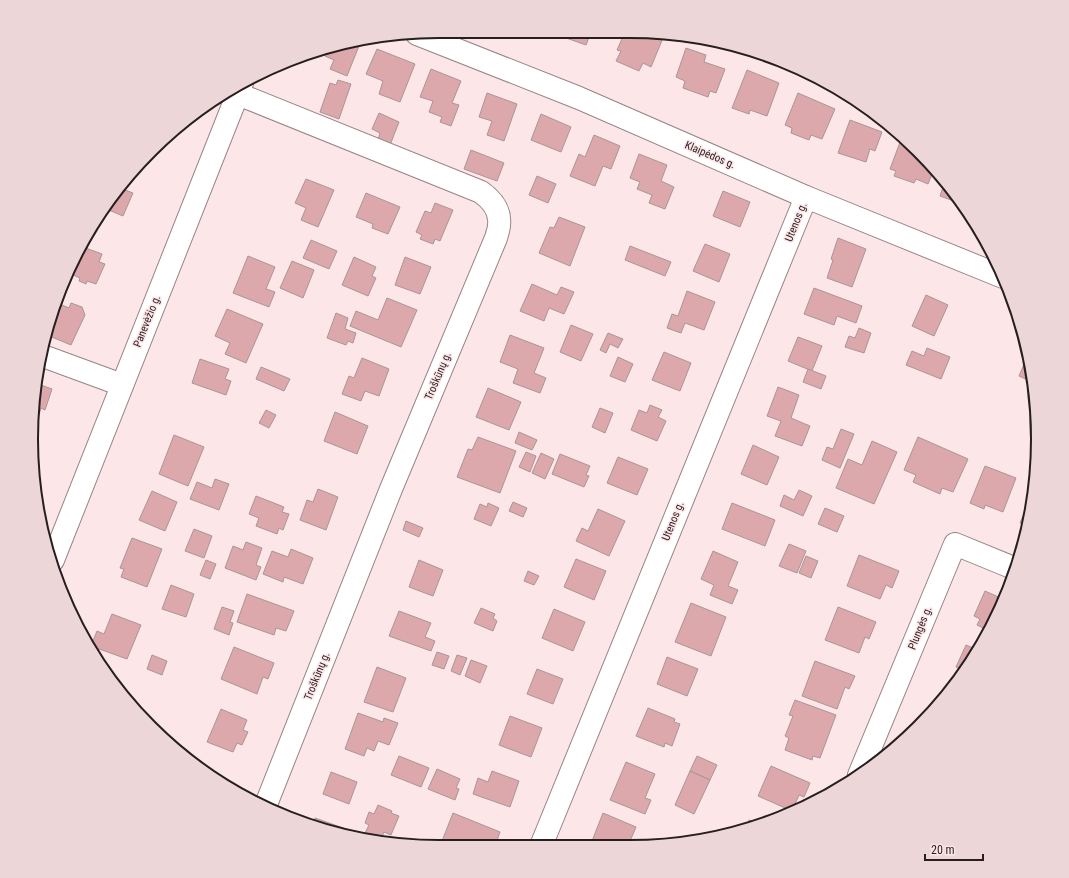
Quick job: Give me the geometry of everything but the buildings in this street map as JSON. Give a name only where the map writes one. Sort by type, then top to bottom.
[{"type":"street","name":"Klaipėdos g.","points":[[428,38],[579,98],[806,197],[995,274]]},
{"type":"street","name":"Troškūnų g.","points":[[243,89],[481,192],[489,198],[494,205],[498,213],[499,225],[496,238],[394,482],[267,801]]},
{"type":"street","name":"Panevėžio g.","points":[[55,554],[239,92]]},
{"type":"street","name":"Utenos g.","points":[[542,840],[806,197]]},
{"type":"street","points":[[47,357],[122,385]]},
{"type":"street","name":"Plungės g.","points":[[863,765],[955,544],[1010,568]]}]
